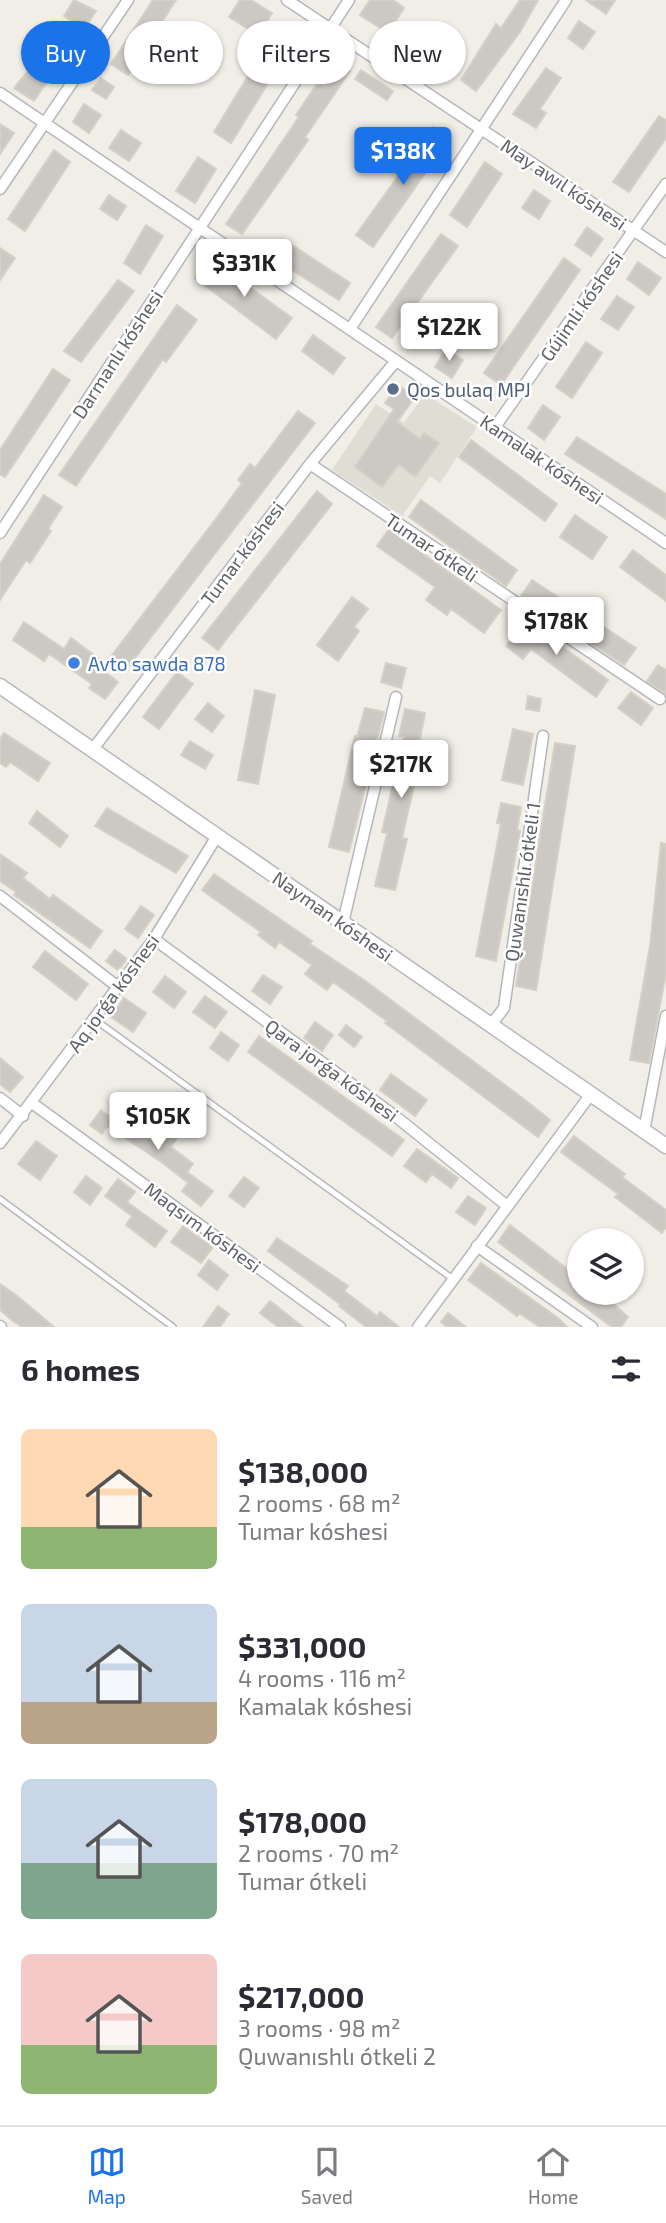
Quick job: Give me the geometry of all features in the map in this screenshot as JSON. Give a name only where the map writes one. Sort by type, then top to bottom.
[{"type":"main road","name":"Nayman kóshesi","points":[[2,690],[93,749],[666,1146]]},
{"type":"street","points":[[0,189],[128,0]]},
{"type":"street","name":"May awıl kóshesi","points":[[287,0],[318,21]]},
{"type":"street","name":"Darmanlı kóshesi","points":[[335,21],[349,0]]},
{"type":"street","points":[[350,329],[480,127],[566,0]]},
{"type":"street","name":"May awıl kóshesi","points":[[355,45],[666,252]]},
{"type":"street","name":"Darmanlı kóshesi","points":[[0,533],[294,84]]},
{"type":"street","name":"Kamalak kóshesi","points":[[0,93],[666,543]]},
{"type":"street","name":"Gújimli kóshesi","points":[[495,427],[666,184]]},
{"type":"street","name":"Tumar kóshesi","points":[[93,749],[310,464],[396,361]]},
{"type":"street","name":"Tumar ótkeli","points":[[310,464],[660,699]]},
{"type":"street","points":[[343,923],[396,698]]},
{"type":"street","name":"Quwanıshlı ótkeli 1","points":[[491,1025],[503,1008],[543,736]]},
{"type":"street","name":"Aq jorǵa kóshesi","points":[[0,1143],[154,939],[217,836]]},
{"type":"street","points":[[0,896],[118,987]]},
{"type":"street","name":"Qara jorǵa kóshesi","points":[[154,939],[395,1116],[506,1205]]},
{"type":"street","points":[[644,1131],[666,1016]]},
{"type":"street","points":[[418,1327],[591,1094]]},
{"type":"street","points":[[0,1098],[23,1116]]},
{"type":"street","name":"Maqsım kóshesi","points":[[32,1103],[340,1327]]},
{"type":"street","points":[[477,1246],[592,1327]]},
{"type":"lane","points":[[94,1019],[453,1279]]},
{"type":"lane","points":[[0,1199],[173,1327]]},
{"type":"shaded area","points":[[425,394],[477,427],[440,483],[430,476],[402,516],[332,470],[376,404],[404,423]]},
{"type":"building","points":[[74,0],[96,11],[89,21],[72,21],[64,16]]},
{"type":"building","points":[[153,0],[176,0],[163,21],[139,21]]},
{"type":"building","points":[[240,0],[251,0],[272,13],[267,21],[237,22],[229,17]]},
{"type":"building","points":[[370,0],[393,0],[404,8],[396,21],[369,21],[360,15]]},
{"type":"building","points":[[520,0],[538,0],[520,32],[476,91],[466,84],[466,72],[496,24],[501,28]]},
{"type":"building","points":[[586,0],[615,0],[606,14]]},
{"type":"building","points":[[579,21],[595,32],[583,49],[568,38]]},
{"type":"building","points":[[124,44],[124,72],[111,64]]},
{"type":"building","points":[[546,68],[561,78],[540,109],[546,113],[536,128],[513,114]]},
{"type":"building","points":[[361,70],[369,75],[369,84],[382,84],[393,91],[387,100],[355,79]]},
{"type":"building","points":[[21,80],[21,84],[45,84],[34,101],[14,88]]},
{"type":"building","points":[[96,84],[110,84],[114,87],[106,99],[92,90]]},
{"type":"building","points":[[243,84],[267,84],[231,143],[214,132]]},
{"type":"building","points":[[317,84],[341,84],[305,137],[308,140],[242,234],[226,224],[299,117],[296,115]]},
{"type":"building","points":[[84,104],[101,115],[89,133],[73,122]]},
{"type":"building","points":[[659,116],[666,120],[666,138],[629,192],[613,182]]},
{"type":"building","points":[[0,124],[14,133],[0,154]]},
{"type":"building","points":[[433,127],[450,138],[373,247],[356,235]]},
{"type":"building","points":[[121,130],[141,143],[129,161],[109,148]]},
{"type":"building","points":[[54,150],[70,162],[25,231],[8,219]]},
{"type":"building","points":[[198,157],[216,169],[195,203],[176,191]]},
{"type":"building","points":[[485,162],[502,174],[467,227],[450,215]]},
{"type":"building","points":[[534,190],[550,201],[539,219],[522,208]]},
{"type":"building","points":[[109,195],[126,206],[117,220],[100,209]]},
{"type":"building","points":[[146,225],[163,236],[140,274],[124,263]]},
{"type":"building","points":[[587,227],[603,239],[591,256],[575,245]]},
{"type":"building","points":[[441,234],[458,246],[392,338],[376,327]]},
{"type":"building","points":[[292,245],[350,283],[339,300],[281,263]]},
{"type":"building","points":[[0,248],[15,258],[0,280]]},
{"type":"building","points":[[209,258],[292,318],[276,339],[195,278]]},
{"type":"building","points":[[564,258],[580,270],[501,385],[484,373]]},
{"type":"building","points":[[638,262],[661,278],[649,295],[627,279]]},
{"type":"building","points":[[118,280],[134,291],[81,362],[64,351]]},
{"type":"building","points":[[617,296],[634,307],[618,330],[601,319]]},
{"type":"building","points":[[177,305],[197,320],[166,362],[163,359],[76,486],[59,475]]},
{"type":"building","points":[[440,321],[457,331],[445,349],[429,338]]},
{"type":"building","points":[[313,335],[345,358],[333,374],[302,351]]},
{"type":"building","points":[[586,342],[602,353],[572,398],[556,387]]},
{"type":"building","points":[[446,349],[463,360],[452,378],[435,367]]},
{"type":"building","points":[[53,369],[70,380],[5,477],[0,474],[0,450]]},
{"type":"building","points":[[398,385],[415,397],[397,422],[420,439],[424,433],[439,443],[415,477],[399,464],[382,487],[355,467],[394,409],[385,403]]},
{"type":"building","points":[[543,405],[560,417],[544,440],[528,428]]},
{"type":"building","points":[[298,411],[315,423],[128,667],[112,655],[242,483],[238,480],[250,464],[255,468]]},
{"type":"building","points":[[577,437],[666,494],[666,519],[565,454]]},
{"type":"building","points":[[471,440],[557,504],[545,521],[459,457]]},
{"type":"building","points":[[317,491],[332,504],[218,650],[202,638]]},
{"type":"building","points":[[44,495],[62,507],[48,529],[51,531],[30,563],[26,560],[0,600],[0,564]]},
{"type":"building","points":[[421,500],[517,570],[506,586],[409,517]]},
{"type":"building","points":[[575,515],[607,537],[592,559],[560,537]]},
{"type":"building","points":[[389,529],[501,610],[484,633],[451,609],[447,615],[426,600],[435,587],[377,546]]},
{"type":"building","points":[[633,550],[666,575],[666,601],[620,567]]},
{"type":"building","points":[[532,580],[636,648],[624,665],[521,596]]},
{"type":"building","points":[[352,597],[368,609],[354,627],[359,631],[338,661],[317,645]]},
{"type":"building","points":[[525,620],[608,680],[596,697],[531,649],[523,659],[506,646]]},
{"type":"building","points":[[24,622],[64,649],[71,638],[102,661],[98,667],[118,682],[105,699],[89,688],[92,684],[49,654],[44,661],[13,640]]},
{"type":"building","points":[[386,663],[406,668],[401,688],[381,682]]},
{"type":"building","points":[[658,665],[666,670],[666,694],[647,681]]},
{"type":"building","points":[[177,672],[193,684],[159,729],[143,717]]},
{"type":"building","points":[[255,690],[275,695],[258,784],[238,780]]},
{"type":"building","points":[[631,692],[653,708],[641,725],[618,708]]},
{"type":"building","points":[[528,696],[541,699],[539,711],[526,709]]},
{"type":"building","points":[[208,703],[224,716],[212,732],[195,719]]},
{"type":"building","points":[[365,708],[384,712],[349,852],[329,847],[355,736],[357,737]]},
{"type":"building","points":[[405,709],[425,713],[418,749],[422,750],[402,838],[407,839],[395,890],[375,886],[387,833],[382,832],[404,737],[399,736]]},
{"type":"building","points":[[513,729],[533,734],[523,785],[502,780]]},
{"type":"building","points":[[4,733],[50,763],[38,781],[10,762],[6,767],[0,763],[0,739]]},
{"type":"building","points":[[190,741],[213,755],[205,769],[181,755]]},
{"type":"building","points":[[555,743],[575,746],[536,990],[516,986]]},
{"type":"building","points":[[501,803],[521,807],[517,830],[520,831],[496,961],[476,956],[501,824],[497,823]]},
{"type":"building","points":[[107,808],[188,856],[176,873],[95,826]]},
{"type":"building","points":[[37,811],[68,836],[60,847],[29,823]]},
{"type":"building","points":[[661,843],[666,844],[666,973],[649,1063],[630,1060],[650,946]]},
{"type":"building","points":[[0,854],[27,873],[23,878],[50,899],[53,895],[102,931],[90,948],[14,895],[16,892],[0,881]]},
{"type":"building","points":[[214,874],[312,941],[310,944],[364,980],[550,1120],[538,1137],[333,982],[327,990],[305,974],[312,965],[279,942],[275,948],[258,935],[261,932],[202,890]]},
{"type":"building","points":[[141,906],[154,915],[138,938],[125,929]]},
{"type":"building","points":[[115,950],[127,959],[118,970],[106,961]]},
{"type":"building","points":[[45,951],[88,984],[76,1000],[33,967]]},
{"type":"building","points":[[263,975],[282,987],[270,1004],[252,991]]},
{"type":"building","points":[[165,976],[186,992],[174,1008],[153,992]]},
{"type":"building","points":[[205,996],[227,1012],[215,1028],[193,1012]]},
{"type":"building","points":[[124,998],[146,1013],[133,1032],[111,1017]]},
{"type":"building","points":[[315,1022],[333,1035],[322,1051],[304,1038]]},
{"type":"building","points":[[346,1025],[362,1037],[354,1047],[339,1035]]},
{"type":"building","points":[[221,1032],[239,1045],[228,1061],[210,1048]]},
{"type":"building","points":[[259,1036],[404,1140],[392,1156],[248,1052]]},
{"type":"building","points":[[0,1058],[23,1077],[10,1092],[0,1084]]},
{"type":"building","points":[[391,1074],[427,1100],[415,1116],[380,1090]]},
{"type":"building","points":[[101,1110],[121,1125],[125,1121],[145,1138],[155,1123],[177,1138],[171,1147],[193,1164],[187,1172],[213,1191],[201,1206],[182,1191],[188,1183],[163,1163],[107,1126],[102,1134],[90,1125]]},
{"type":"building","points":[[574,1136],[625,1174],[622,1177],[666,1210],[666,1227],[662,1233],[615,1197],[618,1194],[561,1152]]},
{"type":"building","points":[[36,1141],[57,1156],[40,1180],[18,1164]]},
{"type":"building","points":[[417,1149],[458,1178],[451,1188],[432,1174],[426,1182],[404,1166]]},
{"type":"building","points":[[86,1176],[102,1188],[90,1205],[74,1192]]},
{"type":"building","points":[[244,1177],[259,1188],[244,1207],[229,1196]]},
{"type":"building","points":[[118,1179],[135,1192],[127,1202],[167,1231],[155,1247],[126,1225],[132,1216],[105,1196]]},
{"type":"building","points":[[468,1196],[486,1208],[475,1225],[456,1212]]},
{"type":"building","points":[[510,1225],[567,1269],[567,1293],[498,1242]]},
{"type":"building","points":[[183,1226],[213,1247],[201,1263],[171,1242]]},
{"type":"building","points":[[277,1238],[348,1286],[344,1291],[377,1316],[380,1312],[399,1327],[366,1327],[339,1306],[340,1304],[268,1251]]},
{"type":"building","points":[[209,1260],[228,1275],[217,1290],[198,1275]]},
{"type":"building","points":[[481,1263],[567,1327],[540,1327],[519,1313],[517,1316],[468,1280]]},
{"type":"building","points":[[0,1284],[54,1327],[22,1327],[13,1321],[0,1310]]},
{"type":"building","points":[[270,1301],[303,1327],[278,1327],[260,1313]]},
{"type":"building","points":[[582,1305],[614,1305],[628,1317],[621,1327],[612,1327]]},
{"type":"building","points":[[218,1306],[229,1314],[220,1327],[203,1327]]},
{"type":"building","points":[[448,1313],[466,1327],[447,1327],[441,1322]]},
{"type":"place","name":"Qos bulaq MPJ","points":[[393,389]]},
{"type":"place","name":"Avto sawda 878","points":[[74,663]]}]
